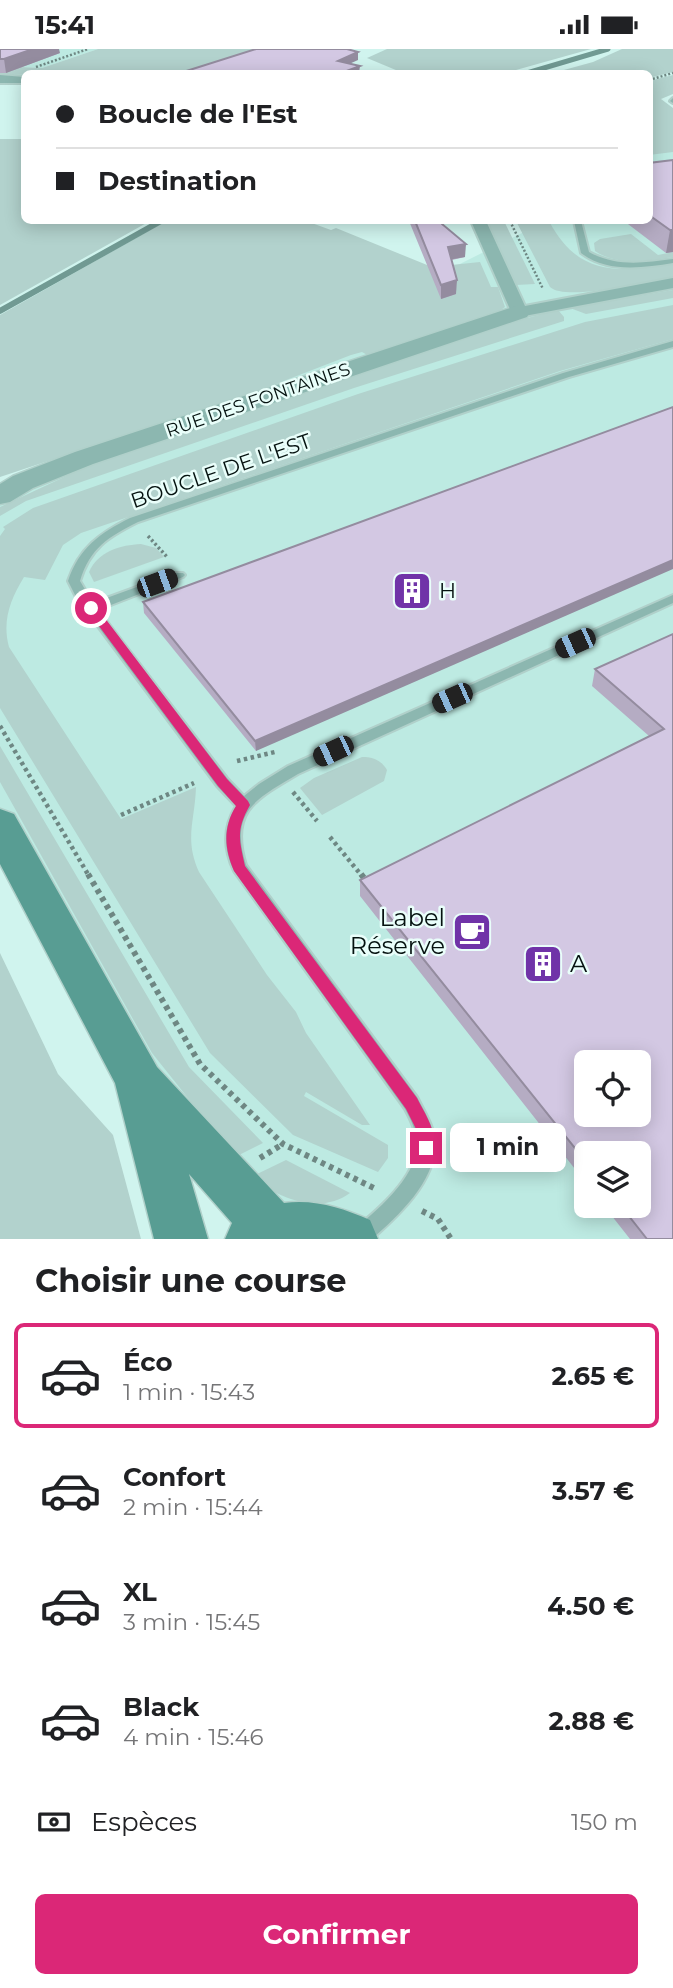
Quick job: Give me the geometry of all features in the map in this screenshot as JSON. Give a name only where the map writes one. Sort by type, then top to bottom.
[{"type":"main road","points":[[0,825],[138,1079],[263,1235],[316,1229],[351,1239]]},
{"type":"main road","points":[[138,1079],[181,1239]]},
{"type":"street","points":[[0,79],[21,75]]},
{"type":"street","points":[[479,224],[519,312],[673,283]]},
{"type":"street","name":"RUE DES FONTAINES","points":[[0,496],[12,485],[84,458],[519,312]]},
{"type":"lane","points":[[578,224],[585,253],[593,258],[631,266],[673,261]]},
{"type":"lane","name":"BOUCLE DE L'EST","points":[[244,805],[222,782],[91,608],[74,581],[83,555],[112,531],[134,520],[566,375],[673,344]]},
{"type":"lane","points":[[91,608],[179,575]]},
{"type":"lane","points":[[358,1239],[399,1200],[413,1181],[426,1148],[424,1129],[411,1103],[239,867],[231,836],[236,817],[258,791],[293,770],[673,599]]},
{"type":"path","points":[[38,70],[88,49]]},
{"type":"path","points":[[653,79],[673,73]]},
{"type":"path","points":[[511,224],[541,285],[557,304]]},
{"type":"path","points":[[0,726],[200,1064],[283,1144],[438,1219],[451,1239]]},
{"type":"path","points":[[230,753],[239,763],[265,757]]},
{"type":"path","points":[[121,815],[156,796],[198,781]]},
{"type":"path","points":[[292,791],[317,821]]},
{"type":"path","points":[[330,838],[369,885]]},
{"type":"shaded area","points":[[0,49],[98,49],[42,68],[0,66]]},
{"type":"shaded area","points":[[98,49],[257,49],[194,70],[21,70],[21,75],[0,75],[0,66],[42,68]]},
{"type":"shaded area","points":[[387,49],[591,49],[516,70],[396,70],[367,58]]},
{"type":"shaded area","points":[[622,49],[673,49],[673,72],[653,77],[653,70],[564,70],[593,62]]},
{"type":"shaded area","points":[[673,75],[673,94],[661,99],[673,108],[673,152],[653,154],[653,80]]},
{"type":"shaded area","points":[[0,139],[21,139],[21,224],[145,224],[0,305]]},
{"type":"shaded area","points":[[673,151],[673,1239],[333,1239],[274,1231],[138,1079],[0,819],[0,496],[23,482],[538,224],[653,224],[653,154]]},
{"type":"shaded area","points":[[161,224],[314,224],[331,230],[336,228],[432,267],[480,262],[491,287],[498,287],[505,307],[497,313],[369,356],[362,352],[351,355],[253,393],[0,477],[0,315]]},
{"type":"shaded area","points":[[487,224],[505,224],[535,284],[516,285]]},
{"type":"shaded area","points":[[518,224],[551,224],[560,239],[573,252],[601,267],[634,269],[673,264],[673,277],[628,286],[573,292],[550,287]]},
{"type":"shaded area","points":[[631,234],[658,255],[673,252],[673,257],[622,261],[595,251],[594,243],[600,239]]},
{"type":"shaded area","points":[[673,290],[673,298],[586,314],[570,308]]},
{"type":"shaded area","points":[[673,305],[673,339],[560,371],[81,533],[63,545],[45,580],[24,577],[11,602],[6,628],[9,647],[121,819],[196,787],[191,840],[199,872],[370,1125],[362,1125],[306,1092],[304,1096],[388,1145],[388,1158],[378,1172],[293,1135],[210,1053],[0,708],[0,536],[5,529],[3,527],[33,508],[358,394],[585,322]]},
{"type":"shaded area","points":[[558,310],[564,321],[354,388],[26,501],[0,516],[0,507],[90,465],[512,322]]},
{"type":"shaded area","points":[[141,544],[156,548],[164,557],[94,582],[89,572],[104,554],[118,548]]},
{"type":"shaded area","points":[[0,746],[189,1067],[263,1143],[235,1157],[152,1053],[0,782]]},
{"type":"shaded area","points":[[362,757],[373,758],[382,764],[387,770],[384,781],[322,815],[300,788],[314,778]]},
{"type":"shaded area","points":[[0,953],[58,1074],[113,1135],[141,1239],[0,1239]]},
{"type":"shaded area","points":[[286,1160],[350,1193],[326,1203],[299,1201],[274,1191],[253,1176]]},
{"type":"building","points":[[0,49],[33,49],[0,59]]},
{"type":"building","points":[[256,49],[347,49],[358,52],[338,61],[360,66],[349,70],[190,70]]},
{"type":"building","points":[[673,160],[673,230],[653,218],[653,162]]},
{"type":"building","points":[[416,224],[442,224],[466,244],[448,247],[457,280],[441,285]]},
{"type":"building","name":"H","points":[[673,407],[673,560],[255,741],[143,602]]},
{"type":"building","name":"A","points":[[673,634],[673,1239],[647,1239],[630,1218],[651,1218],[651,1141],[574,1141],[574,1147],[360,880],[664,729],[595,669]]},
{"type":"waterway","points":[[537,70],[608,49]]},
{"type":"waterway","points":[[0,311],[156,224]]},
{"type":"place","name":"H","points":[[412,591]]},
{"type":"place","name":"Label Réserve","points":[[472,932]]},
{"type":"place","name":"A","points":[[543,964]]},
{"type":"route","points":[[91,608],[222,782],[244,805],[236,817],[231,836],[239,867],[411,1103],[424,1129],[426,1148]]}]
